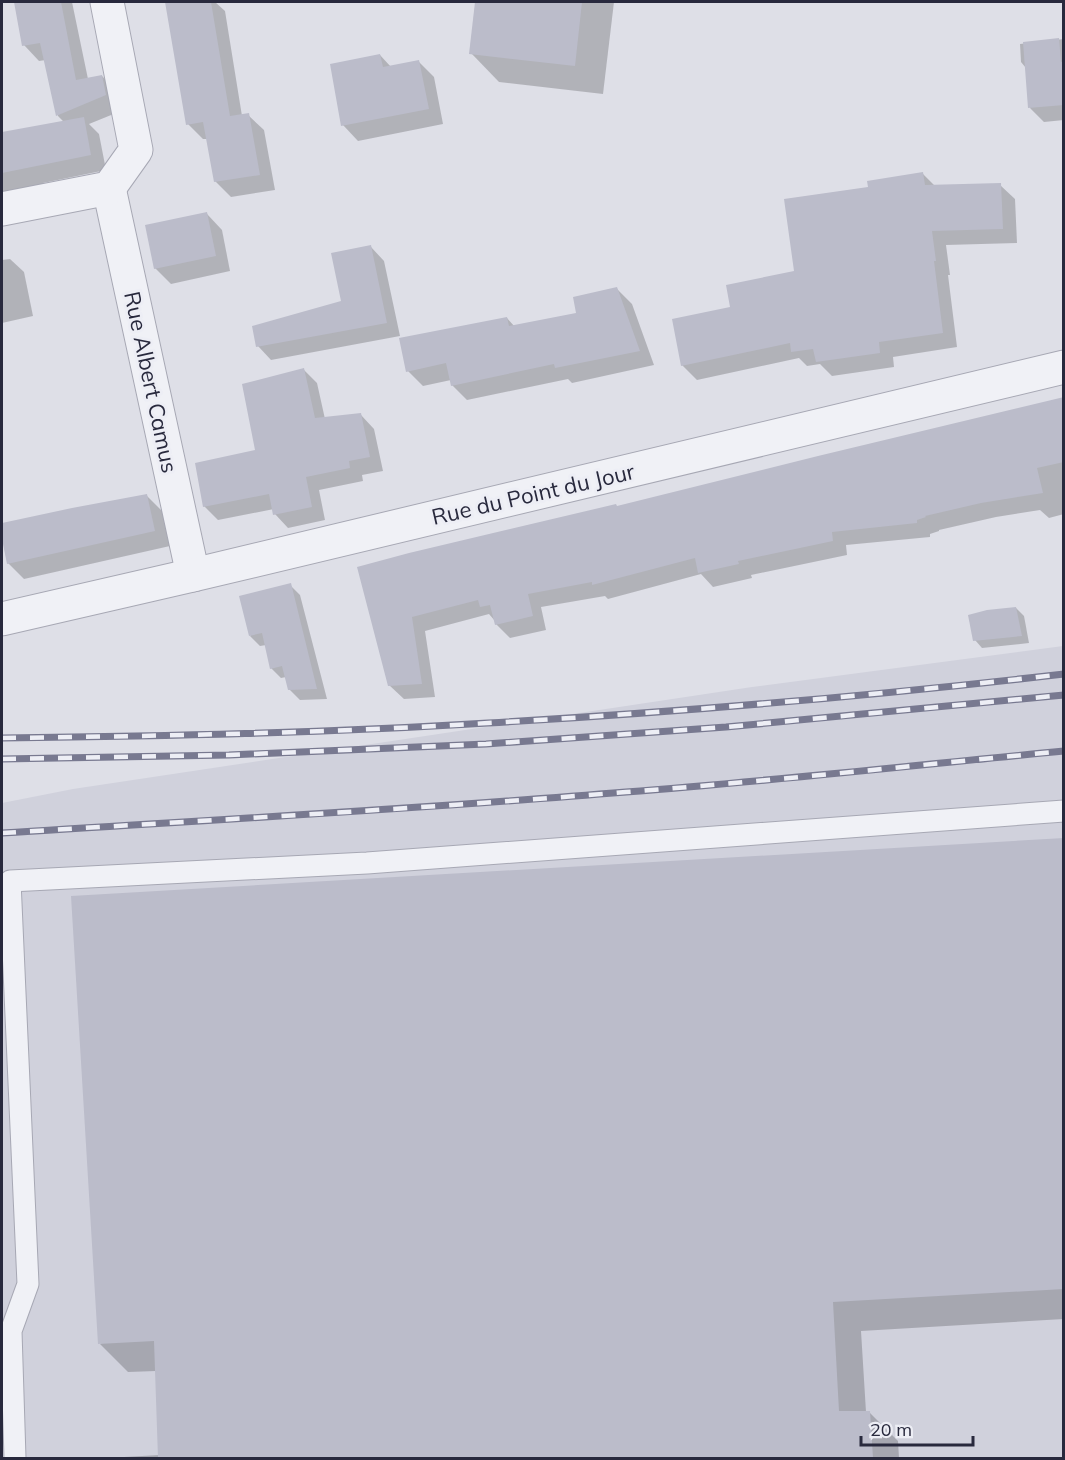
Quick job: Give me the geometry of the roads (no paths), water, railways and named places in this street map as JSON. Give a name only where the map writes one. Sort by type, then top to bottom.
[{"type":"street","points":[[2,209],[109,188],[136,150],[106,2]]},
{"type":"street","name":"Rue Albert Camus","points":[[109,188],[193,575]]},
{"type":"street","name":"Rue du Point du Jour","points":[[2,619],[1064,367]]},
{"type":"lane","points":[[15,1458],[6,1331],[28,1284],[10,880],[367,863],[1064,811]]},
{"type":"railway","points":[[2,738],[245,734],[488,723],[776,703],[1064,674]]},
{"type":"railway","points":[[2,759],[229,755],[486,744],[726,727],[1064,695]]},
{"type":"railway","points":[[2,833],[548,798],[736,783],[1064,751]]}]
